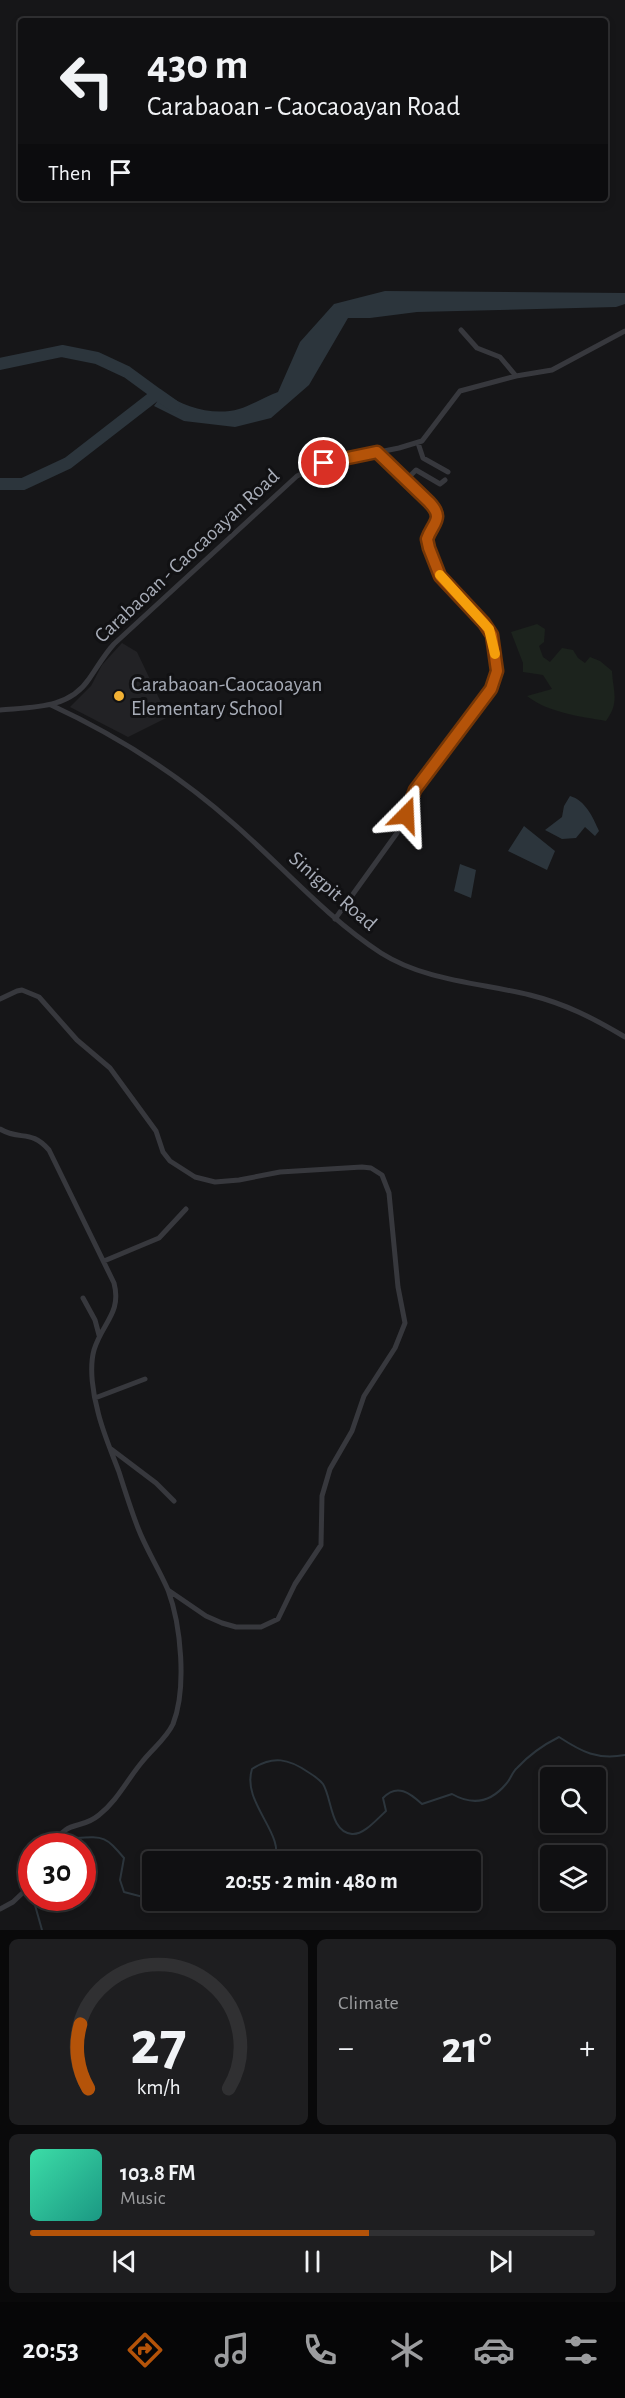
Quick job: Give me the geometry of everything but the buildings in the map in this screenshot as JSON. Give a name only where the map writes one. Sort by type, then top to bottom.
[{"type":"street","points":[[461,330],[480,351],[500,357],[516,376]]},
{"type":"street","points":[[448,472],[423,458],[418,443],[426,437],[460,391],[565,365],[625,332]]},
{"type":"street","name":"Carabaoan - Caocaoayan Road","points":[[0,710],[51,705],[68,699],[81,689],[114,644],[290,482],[309,469],[324,463],[418,443]]},
{"type":"street","points":[[335,919],[397,833],[415,790],[491,689],[497,671],[492,635],[489,629],[445,582],[429,548],[427,539],[438,518],[436,509],[377,452]]},
{"type":"street","points":[[406,480],[416,470],[436,483],[442,484],[446,480]]},
{"type":"street","name":"Sinigpit Road","points":[[51,705],[118,738],[177,779],[232,822],[335,919],[397,962],[448,978],[552,1001],[587,1014],[625,1037]]},
{"type":"street","points":[[0,999],[17,990],[39,997],[77,1040],[110,1068],[156,1131],[163,1152],[182,1171],[215,1182],[280,1172],[363,1167],[371,1168],[382,1175],[389,1193],[398,1287],[405,1323],[395,1348],[364,1396],[352,1431],[330,1469],[322,1496],[323,1531],[319,1550],[299,1578],[278,1619],[261,1627],[236,1627],[222,1623],[206,1616],[168,1590]]},
{"type":"street","points":[[0,1129],[14,1134],[32,1136],[49,1150],[104,1261],[117,1295],[112,1315],[99,1335],[94,1352],[92,1370],[95,1398],[137,1528],[168,1590],[182,1670],[173,1724],[113,1803],[96,1818],[64,1830],[62,1833]]},
{"type":"street","points":[[104,1261],[159,1238],[186,1209]]},
{"type":"street","points":[[83,1298],[95,1320],[99,1335]]},
{"type":"street","points":[[95,1398],[145,1379]]},
{"type":"street","points":[[110,1448],[156,1483],[174,1501]]},
{"type":"street","points":[[0,1909],[18,1897]]},
{"type":"shaded area","points":[[385,291],[625,293],[625,304],[616,307],[417,312],[370,318],[348,318],[309,385],[271,418],[235,427],[184,421],[154,406],[164,392],[180,402],[200,409],[230,411],[244,408],[278,392],[300,342],[334,304]]},
{"type":"shaded area","points":[[537,624],[545,629],[544,642],[539,646],[543,657],[550,662],[562,648],[573,650],[585,663],[590,657],[600,661],[612,671],[614,702],[606,721],[555,710],[527,696],[552,689],[543,675],[523,672],[523,663],[511,632]]},
{"type":"shaded area","name":"Carabaoan-Caocaoayan Elementary School","points":[[122,643],[137,652],[168,717],[128,737],[70,707],[91,686],[102,665]]},
{"type":"shaded area","points":[[570,796],[580,801],[591,815],[599,831],[595,836],[585,827],[576,838],[562,839],[545,830],[562,817],[564,806]]},
{"type":"shaded area","points":[[524,826],[555,851],[547,870],[508,851]]},
{"type":"shaded area","points":[[460,864],[476,870],[471,898],[454,891]]},
{"type":"waterway","points":[[0,364],[62,351],[97,358],[127,372],[157,394]]},
{"type":"waterway","points":[[0,484],[23,484],[68,463],[157,394],[174,406]]},
{"type":"waterway","points":[[276,1851],[270,1830],[258,1806],[250,1782],[252,1769],[274,1760],[294,1764],[318,1779],[326,1790],[339,1827],[345,1832],[357,1834],[386,1811],[383,1798],[393,1791],[408,1793],[422,1804],[452,1794],[474,1801],[488,1798],[508,1782],[515,1770],[526,1759],[559,1737],[590,1754],[625,1755]]},
{"type":"waterway","points":[[96,1838],[109,1842],[124,1858],[120,1880],[124,1892],[142,1897]]},
{"type":"waterway","points":[[37,1911],[42,1930]]},
{"type":"slow traffic","points":[[440,575],[489,629],[495,654]]},
{"type":"place","name":"Carabaoan-Caocaoayan Elementary School","points":[[119,696]]},
{"type":"route","points":[[324,463],[377,452],[393,470],[436,509],[438,518],[427,539],[439,574],[484,623],[492,635],[497,671],[491,689],[415,790],[406,815]]}]
